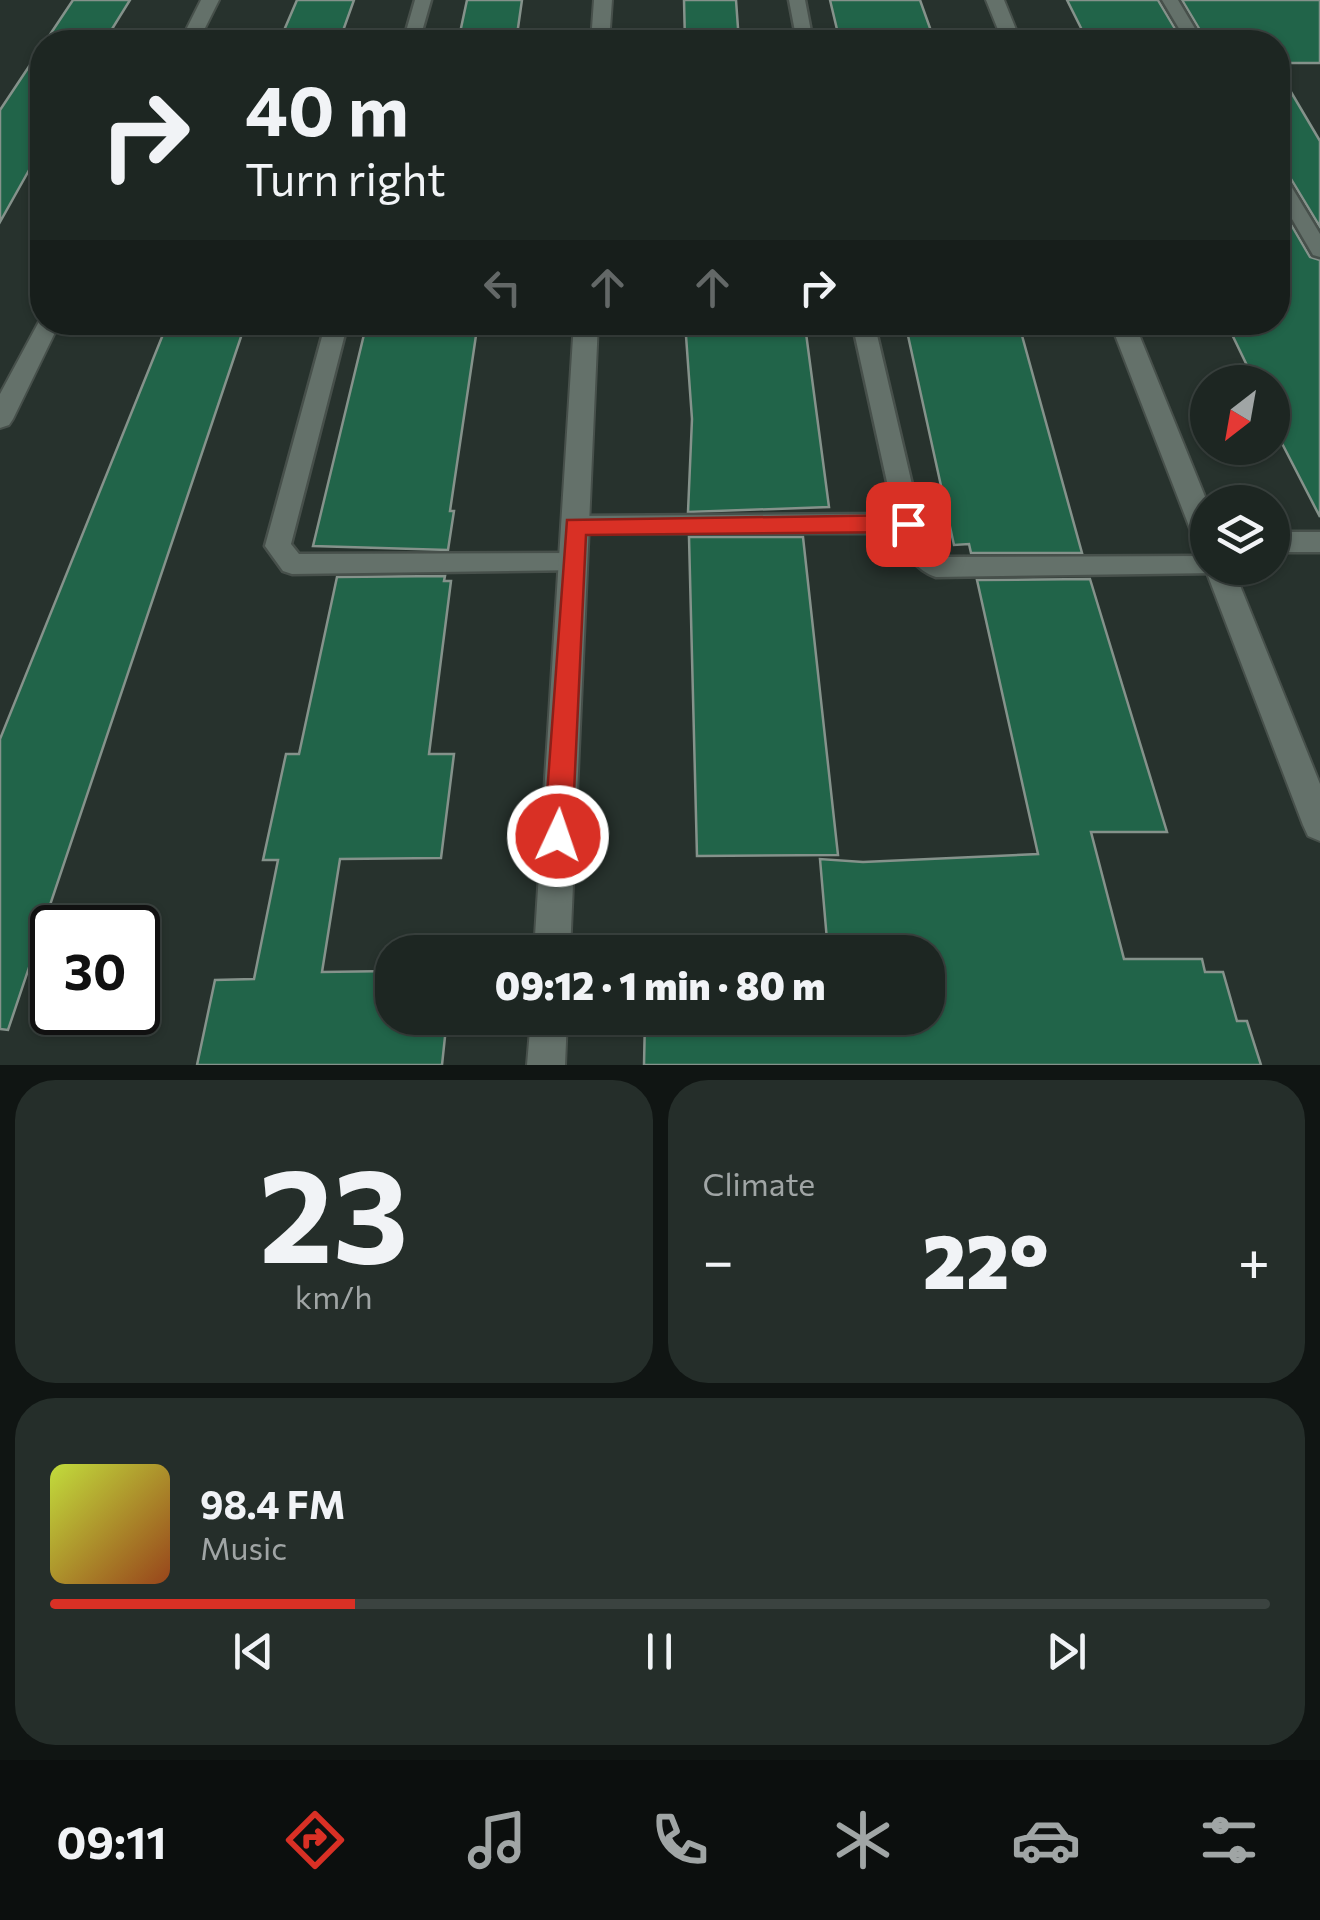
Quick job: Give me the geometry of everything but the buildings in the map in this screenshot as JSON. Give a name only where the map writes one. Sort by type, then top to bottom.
[{"type":"street","points":[[195,30],[210,0]]},
{"type":"street","points":[[601,30],[602,0]]},
{"type":"street","points":[[995,0],[1007,30]]},
{"type":"street","points":[[0,420],[42,335]]},
{"type":"street","points":[[553,935],[585,335]]},
{"type":"street","points":[[1127,335],[1190,494]]},
{"type":"street","points":[[1225,585],[1320,825]]},
{"type":"street","points":[[546,1065],[548,1035]]},
{"type":"lane","points":[[415,30],[423,0]]},
{"type":"lane","points":[[797,0],[803,30]]},
{"type":"lane","points":[[1170,0],[1189,30]]},
{"type":"lane","points":[[1290,200],[1320,251]]},
{"type":"lane","points":[[334,335],[278,546],[292,564],[573,563]]},
{"type":"lane","points":[[865,335],[913,544],[936,567],[1190,566]]},
{"type":"lane","points":[[575,526],[908,524]]},
{"type":"lane","points":[[1290,542],[1320,542]]},
{"type":"route","points":[[558,836],[575,526],[908,524]]}]
